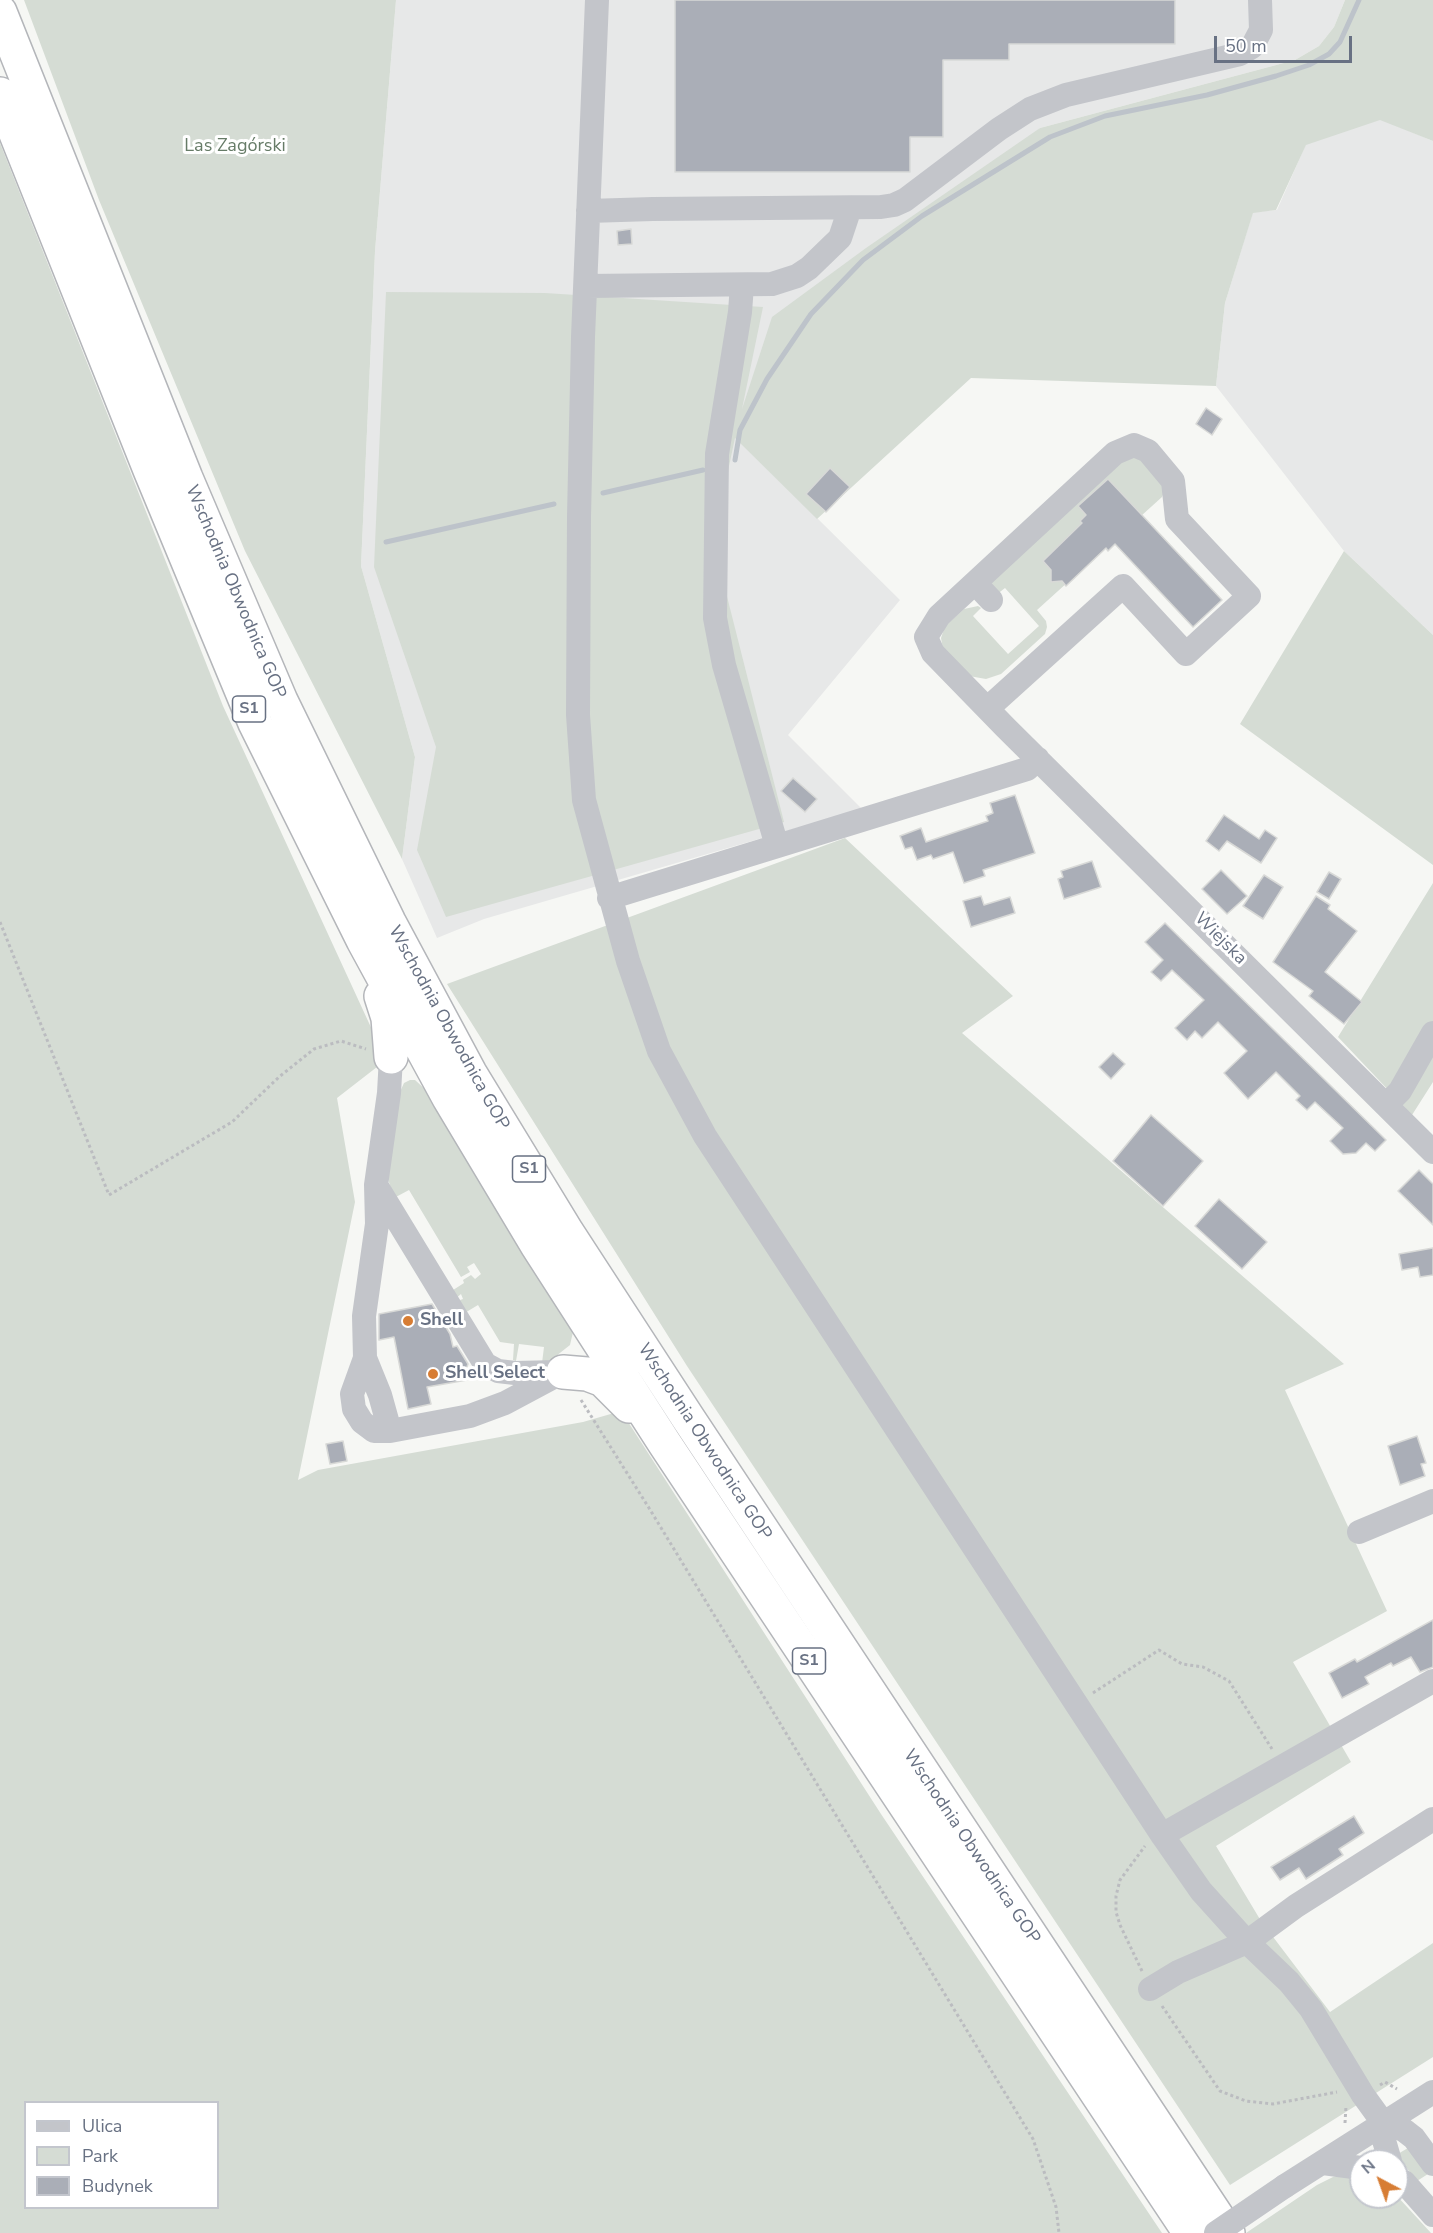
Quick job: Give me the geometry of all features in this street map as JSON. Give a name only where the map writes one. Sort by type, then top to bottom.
[{"type":"highway","name":"Wschodnia Obwodnica GOP","points":[[0,12],[186,478],[281,701],[389,922],[470,1073],[567,1232],[700,1437],[1228,2233]]},
{"type":"highway","name":"Wschodnia Obwodnica GOP","points":[[0,94],[150,470],[255,723],[363,940],[448,1098],[537,1245],[665,1444],[1190,2233]]},
{"type":"highway","points":[[363,940],[388,1018],[391,1057]]},
{"type":"highway","points":[[563,1372],[587,1374],[603,1380],[665,1444]]},
{"type":"street","points":[[597,0],[585,249],[586,286],[579,517],[578,715],[584,800],[609,898],[659,1051],[705,1137],[1162,1835],[1201,1891],[1247,1942],[1289,1982],[1311,2009],[1363,2095],[1384,2124],[1383,2137],[1386,2149]]},
{"type":"street","points":[[588,211],[664,208],[850,208],[894,205],[905,200],[999,129],[1030,109],[1066,95],[1240,54],[1252,46],[1261,30],[1260,0]]},
{"type":"street","points":[[586,286],[772,284],[797,276],[809,268],[840,238],[850,208]]},
{"type":"street","points":[[742,285],[740,312],[717,454],[715,618],[724,665],[777,846]]},
{"type":"street","name":"Wiejska","points":[[988,708],[1123,586],[1186,654],[1249,596],[1178,519],[1173,481],[1148,451],[1134,445],[1115,453],[983,591],[939,616],[926,637],[933,653],[1005,727],[1433,1152]]},
{"type":"street","points":[[609,898],[1028,769],[1038,759]]},
{"type":"street","points":[[1386,1105],[1400,1091],[1433,1033]]},
{"type":"street","points":[[391,1057],[389,1093],[376,1185],[377,1224],[364,1316],[365,1358],[380,1395],[390,1431],[470,1416],[505,1403],[563,1372]]},
{"type":"street","points":[[376,1185],[485,1364],[498,1371],[515,1373],[563,1372]]},
{"type":"street","points":[[1359,1532],[1433,1501]]},
{"type":"street","points":[[1162,1835],[1433,1681]]},
{"type":"street","points":[[1150,1989],[1178,1972],[1247,1942],[1296,1906],[1433,1819]]},
{"type":"street","points":[[1216,2233],[1285,2186],[1433,2092]]},
{"type":"street","points":[[1384,2124],[1396,2126],[1414,2138],[1433,2164]]},
{"type":"street","points":[[1323,2163],[1349,2166]]},
{"type":"path","points":[[0,922],[110,1195],[232,1122],[279,1077],[315,1049],[341,1041],[391,1057]]},
{"type":"path","points":[[563,1372],[649,1508],[1033,2139],[1056,2207],[1059,2233]]},
{"type":"path","points":[[1068,1693],[1079,1686],[1087,1698],[1159,1650],[1182,1664],[1203,1667],[1228,1682],[1283,1766]]},
{"type":"path","points":[[1162,1835],[1142,1848],[1120,1880],[1116,1896],[1116,1912],[1120,1925],[1150,1989],[1220,2091],[1246,2101],[1273,2104],[1337,2092]]},
{"type":"shaded area","points":[[396,0],[1345,0],[1334,27],[1319,46],[1295,60],[1040,128],[734,436],[900,600],[788,735],[862,809],[484,919],[437,938],[402,859],[415,757],[361,566],[375,251]]},
{"type":"shaded area","points":[[1380,119],[1433,141],[1433,635],[1344,551],[1216,386],[1225,303],[1253,212],[1277,210],[1306,144]]},
{"type":"green space","name":"Las Zagórski","points":[[24,0],[396,0],[375,251],[361,566],[415,757],[402,859],[245,551],[99,200]]},
{"type":"green space","points":[[1345,0],[1433,0],[1433,141],[1380,120],[1306,145],[1276,210],[1253,213],[1225,303],[1216,386],[971,378],[817,519],[735,438],[713,541],[784,822],[446,917],[417,850],[436,747],[374,567],[386,292],[545,293],[763,307],[742,409],[772,317],[866,248],[1040,128],[1295,60],[1319,46],[1334,27]]},
{"type":"green space","points":[[0,143],[223,706],[386,1060],[337,1098],[355,1202],[298,1480],[318,1470],[583,1422],[621,1411],[881,1814],[1162,2233],[0,2233]]},
{"type":"green space","points":[[1143,455],[1166,486],[1162,497],[1037,610],[1046,621],[1045,634],[1001,674],[986,679],[969,676],[943,649],[941,638],[945,626],[964,609],[978,606],[981,608],[973,616],[1008,654],[1039,626],[1005,588],[996,595],[987,581],[1116,459]]},
{"type":"green space","points":[[1344,551],[1433,635],[1433,865],[1240,724]]},
{"type":"green space","points":[[845,838],[1013,996],[962,1033],[1344,1364],[1285,1390],[1387,1611],[1293,1662],[1351,1762],[1216,1846],[1261,1921],[1330,2012],[1433,1943],[1433,2057],[1230,2185],[687,1366],[447,984]]},
{"type":"green space","points":[[1433,883],[1433,1082],[1412,1115],[1338,1037]]},
{"type":"green space","points":[[415,1080],[427,1091],[573,1332],[570,1345],[551,1360],[542,1363],[544,1347],[519,1344],[516,1361],[513,1360],[514,1344],[500,1342],[478,1305],[463,1314],[461,1294],[454,1300],[450,1292],[464,1283],[463,1280],[471,1275],[475,1279],[481,1274],[474,1263],[467,1267],[470,1272],[461,1277],[409,1190],[394,1198],[388,1179],[399,1094],[404,1083]]},
{"type":"green space","points":[[1409,2149],[1428,2174],[1417,2181],[1409,2171]]},
{"type":"green space","points":[[1349,2173],[1349,2209],[1409,2209],[1431,2233],[1246,2233],[1317,2185],[1333,2177]]},
{"type":"building","points":[[675,0],[1175,0],[1175,44],[1009,44],[1009,60],[943,60],[943,137],[910,137],[910,172],[675,172]]},
{"type":"building","points":[[631,229],[632,244],[618,245],[617,231]]},
{"type":"building","points":[[1206,408],[1222,419],[1212,435],[1196,424]]},
{"type":"building","points":[[830,468],[850,487],[826,512],[806,494]]},
{"type":"building","points":[[1108,479],[1222,600],[1193,627],[1115,544],[1108,551],[1106,548],[1066,586],[1062,581],[1051,582],[1051,570],[1043,561],[1082,523],[1080,521],[1086,515],[1078,506]]},
{"type":"building","points":[[793,778],[817,799],[805,812],[781,791]]},
{"type":"building","points":[[1015,795],[1035,853],[983,870],[985,876],[964,883],[953,852],[933,859],[931,855],[917,860],[912,847],[905,849],[900,836],[921,828],[926,842],[988,821],[986,816],[993,813],[990,803]]},
{"type":"building","points":[[1224,815],[1259,839],[1265,830],[1277,838],[1261,863],[1227,841],[1219,851],[1206,841]]},
{"type":"building","points":[[1092,861],[1101,887],[1064,899],[1058,879],[1063,877],[1061,871]]},
{"type":"building","points":[[1221,870],[1247,896],[1227,914],[1202,889]]},
{"type":"building","points":[[1329,872],[1341,879],[1329,899],[1317,892]]},
{"type":"building","points":[[1264,875],[1283,887],[1263,919],[1243,906]]},
{"type":"building","points":[[981,896],[984,905],[1010,897],[1015,913],[971,927],[963,901]]},
{"type":"building","points":[[1316,896],[1330,905],[1328,909],[1357,931],[1325,972],[1362,1002],[1344,1024],[1309,996],[1313,991],[1273,962]]},
{"type":"building","points":[[1165,923],[1386,1140],[1375,1151],[1366,1143],[1356,1153],[1343,1154],[1330,1141],[1343,1128],[1315,1102],[1307,1110],[1296,1100],[1300,1096],[1276,1072],[1248,1099],[1224,1073],[1247,1051],[1218,1022],[1202,1038],[1195,1031],[1187,1040],[1175,1028],[1204,1000],[1172,970],[1161,981],[1151,972],[1163,960],[1145,942]]},
{"type":"building","points":[[1113,1053],[1125,1064],[1111,1079],[1099,1067]]},
{"type":"building","points":[[1151,1115],[1203,1161],[1163,1206],[1113,1161]]},
{"type":"building","points":[[1419,1170],[1433,1184],[1433,1225],[1398,1191]]},
{"type":"building","points":[[1219,1199],[1267,1242],[1242,1269],[1195,1226]]},
{"type":"building","points":[[1433,1248],[1433,1275],[1420,1277],[1418,1267],[1402,1270],[1399,1254]]},
{"type":"building","points":[[432,1304],[450,1334],[453,1347],[457,1346],[468,1364],[465,1372],[467,1380],[427,1387],[431,1404],[408,1409],[394,1337],[379,1340],[379,1314]]},
{"type":"building","points":[[1417,1436],[1426,1463],[1421,1464],[1425,1476],[1400,1485],[1388,1446]]},
{"type":"building","points":[[343,1441],[347,1461],[330,1464],[326,1444]]},
{"type":"building","points":[[1433,1620],[1433,1667],[1420,1672],[1411,1657],[1393,1666],[1391,1663],[1365,1677],[1369,1684],[1342,1698],[1329,1673],[1355,1659],[1357,1662]]},
{"type":"building","points":[[1354,1816],[1364,1833],[1339,1849],[1343,1855],[1306,1879],[1299,1868],[1280,1880],[1271,1867]]},
{"type":"waterway","points":[[735,460],[740,430],[767,379],[811,314],[863,260],[922,216],[1050,137],[1105,116],[1207,95],[1309,65],[1329,54],[1340,42],[1359,0]]},
{"type":"waterway","points":[[603,493],[703,470]]},
{"type":"waterway","points":[[386,542],[554,504]]},
{"type":"place","name":"Shell","points":[[408,1321]]},
{"type":"place","name":"Shell Select","points":[[433,1374]]}]
